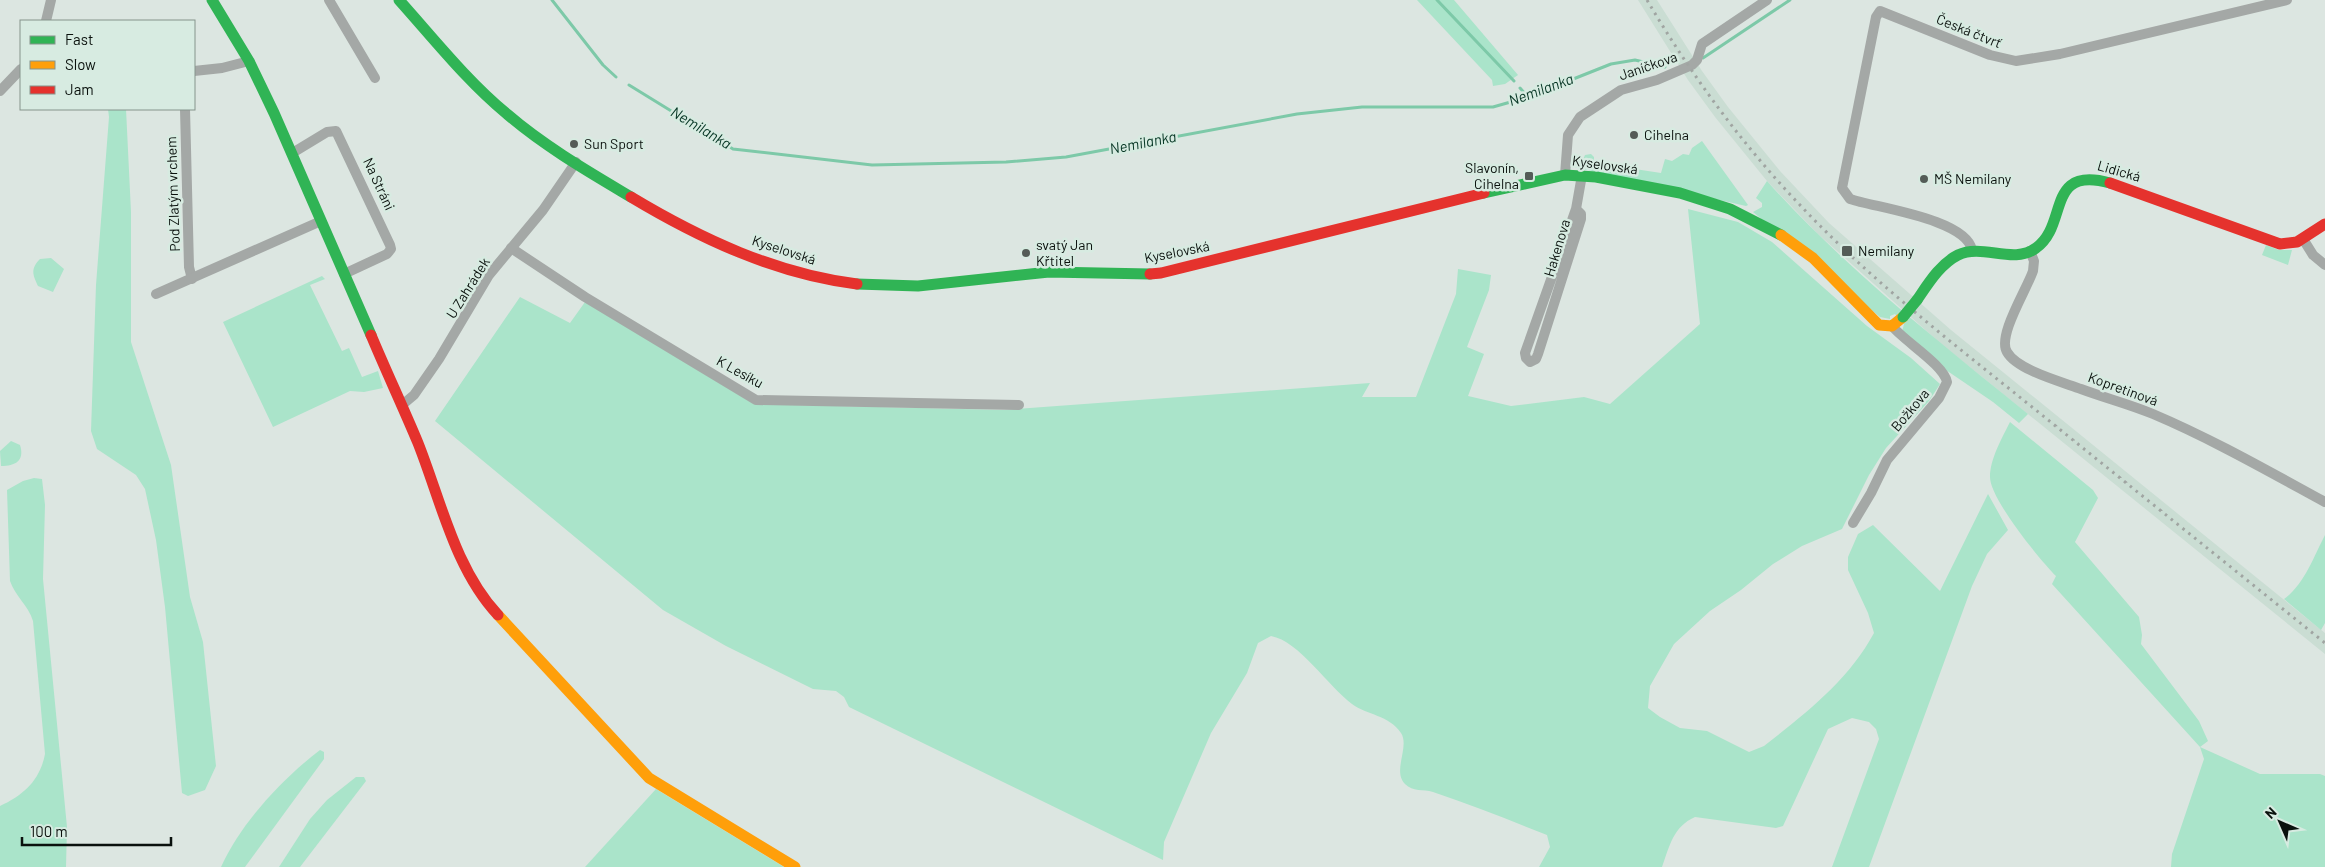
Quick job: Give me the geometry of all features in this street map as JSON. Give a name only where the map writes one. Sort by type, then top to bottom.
[{"type":"street","points":[[46,20],[51,0]]},
{"type":"street","points":[[212,0],[249,61],[293,153],[402,405],[464,564],[490,606],[649,778],[795,867]]},
{"type":"street","points":[[329,0],[374,78]]},
{"type":"street","name":"Kyselovská","points":[[400,0],[499,107],[530,132],[576,162],[658,213],[769,264],[836,281],[896,287],[1049,272],[1134,275],[1161,273],[1565,174],[1582,175],[1689,195],[1730,209],[1764,224],[1807,254],[1877,324],[1884,327],[1892,326]]},
{"type":"street","name":"Janíčkova","points":[[1565,174],[1568,135],[1580,116],[1621,90],[1656,80],[1692,65],[1697,60],[1702,44],[1767,0]]},
{"type":"street","name":"Česká čtvrť","points":[[1972,250],[1969,242],[1941,223],[1903,212],[1863,204],[1850,199],[1844,194],[1842,188],[1860,96],[1876,17],[1880,11],[1990,55],[2016,61],[2060,54],[2287,0]]},
{"type":"street","points":[[195,71],[229,67],[249,61]]},
{"type":"street","points":[[0,91],[20,71]]},
{"type":"street","name":"Pod Zlatým vrchem","points":[[185,110],[189,267],[192,279]]},
{"type":"street","name":"Na Stráni","points":[[293,153],[327,132],[336,131],[390,246],[391,249],[387,254],[344,274]]},
{"type":"street","name":"U Zahrádek","points":[[402,405],[414,395],[439,360],[483,284],[543,210],[576,162]]},
{"type":"street","points":[[1576,209],[1582,175]]},
{"type":"street","name":"Lidická","points":[[2030,251],[2043,241],[2068,187],[2074,181],[2085,178],[2121,186],[2280,244],[2294,243],[2325,224]]},
{"type":"street","name":"Hakenova","points":[[1576,209],[1581,214],[1581,219],[1538,354],[1536,359],[1530,362],[1526,358],[1525,353],[1576,209]]},
{"type":"street","points":[[156,294],[321,221]]},
{"type":"street","points":[[2303,238],[2313,255],[2325,265]]},
{"type":"street","name":"K Lesíku","points":[[511,248],[585,297],[756,400],[1019,405]]},
{"type":"street","points":[[1892,326],[1903,317],[1946,263],[1958,254],[1972,250],[1984,250],[2011,255],[2030,251]]},
{"type":"street","name":"Kopretinová","points":[[2030,251],[2034,261],[2033,271],[2005,338],[2005,349],[2012,358],[2023,366],[2045,375],[2142,409],[2179,425],[2217,443],[2325,502]]},
{"type":"street","name":"Božkova","points":[[1853,523],[1871,493],[1887,460],[1939,398],[1947,382],[1942,372],[1900,336],[1892,326]]},
{"type":"shaded area","points":[[1638,0],[1657,0],[1702,71],[1728,107],[1780,171],[1829,223],[1951,330],[2325,633],[2325,654],[1940,343],[1818,234],[1767,181],[1715,117],[1688,80]]},
{"type":"green space","points":[[1417,0],[1454,0],[1518,75],[1505,84],[1493,86],[1492,80]]},
{"type":"green space","points":[[108,110],[126,110],[131,212],[131,342],[171,465],[190,597],[203,642],[216,766],[205,790],[188,796],[182,793],[165,607],[156,540],[145,489],[136,475],[97,449],[91,431],[96,285]]},
{"type":"green space","points":[[1702,141],[1748,205],[1570,166],[1571,160],[1582,162],[1585,155],[1591,154],[1594,157],[1594,161],[1602,164],[1661,173],[1665,159],[1672,161],[1683,154],[1689,155],[1692,148]]},
{"type":"green space","points":[[1767,181],[1860,274],[1926,331],[2028,414],[2019,423],[1993,402],[1943,368],[1902,332],[1904,324],[1895,314],[1890,316],[1890,319],[1880,317],[1753,212],[1762,207],[1762,203],[1756,198]]},
{"type":"green space","points":[[1688,209],[1738,222],[1772,242],[1867,326],[1911,358],[1940,384],[1929,401],[1886,448],[1869,475],[1842,529],[1802,546],[1773,564],[1741,590],[1710,611],[1674,644],[1650,686],[1648,708],[1680,728],[1707,731],[1749,752],[1764,746],[1839,681],[1864,650],[1874,633],[1868,613],[1848,570],[1848,557],[1858,534],[1873,525],[1940,591],[1988,494],[2008,530],[1987,554],[1972,586],[1869,867],[1832,867],[1879,739],[1876,729],[1869,722],[1852,718],[1828,729],[1783,826],[1776,828],[1695,817],[1677,831],[1662,867],[1539,867],[1550,847],[1547,835],[1448,797],[1408,787],[1401,779],[1400,766],[1404,745],[1401,733],[1396,727],[1390,722],[1352,704],[1303,655],[1282,640],[1271,636],[1258,643],[1247,673],[1211,733],[1164,842],[1163,860],[849,707],[844,697],[836,691],[813,689],[726,646],[663,610],[435,421],[520,297],[570,323],[585,302],[754,404],[1004,410],[1370,383],[1362,397],[1416,397],[1456,294],[1458,269],[1491,275],[1489,290],[1467,347],[1484,354],[1468,396],[1511,406],[1584,397],[1610,404],[1700,324]]},
{"type":"green space","points":[[2266,245],[2279,250],[2292,250],[2288,265],[2262,255]]},
{"type":"green space","points":[[51,258],[64,269],[53,292],[38,286],[33,272],[40,259]]},
{"type":"green space","points":[[322,276],[325,279],[310,285],[342,351],[349,348],[362,377],[378,371],[383,388],[364,392],[350,391],[273,427],[223,322]]},
{"type":"green space","points":[[2010,422],[2093,490],[2098,498],[2075,542],[2139,617],[2142,635],[2141,644],[2199,721],[2208,741],[2200,747],[2052,584],[2056,576],[2017,529],[1998,500],[1990,477],[1992,463]]},
{"type":"green space","points":[[11,441],[20,445],[20,459],[14,464],[1,466],[0,451]]},
{"type":"green space","points":[[34,478],[42,479],[45,505],[43,579],[67,827],[66,867],[0,867],[0,806],[9,802],[30,786],[39,772],[45,754],[33,621],[10,581],[7,490],[23,481]]},
{"type":"green space","points":[[2325,535],[2325,623],[2321,630],[2284,599],[2303,578]]},
{"type":"green space","points":[[2200,747],[2260,774],[2320,774],[2325,776],[2325,867],[2171,867],[2172,854],[2204,759]]},
{"type":"green space","points":[[320,750],[324,752],[324,759],[245,867],[221,867],[229,851],[251,818],[291,774]]},
{"type":"green space","points":[[356,777],[364,777],[366,781],[300,867],[279,867],[310,819],[327,800]]},
{"type":"green space","points":[[656,789],[784,867],[585,867]]},
{"type":"waterway","name":"Nemilanka","points":[[552,0],[603,65],[616,77]]},
{"type":"waterway","points":[[1437,0],[1514,81]]},
{"type":"waterway","name":"Nemilanka","points":[[1703,58],[1790,0]]},
{"type":"waterway","name":"Nemilanka","points":[[629,85],[733,149],[872,165],[1006,162],[1066,157],[1297,114],[1362,107],[1493,107],[1528,97],[1611,64],[1635,60],[1665,67]]},
{"type":"waterway","points":[[1520,88],[1528,97]]},
{"type":"railway","points":[[1647,0],[1717,107],[1757,157],[1827,233],[1886,287],[1948,339],[2325,643]]},
{"type":"traffic: fast","points":[[212,0],[249,61],[274,113],[371,335]]},
{"type":"traffic: fast","points":[[399,0],[464,74],[521,126],[551,148],[631,197]]},
{"type":"traffic: fast","points":[[1484,193],[1565,175],[1596,177],[1680,193],[1730,209],[1781,235]]},
{"type":"traffic: fast","points":[[1917,300],[1940,269],[1958,255],[1978,251],[2018,255],[2036,248],[2046,238],[2067,190],[2076,182],[2090,180],[2110,183]]},
{"type":"traffic: fast","points":[[857,284],[918,286],[1049,272],[1150,274]]},
{"type":"traffic: fast","points":[[1903,317],[1917,300]]},
{"type":"traffic: slow","points":[[1781,235],[1813,258],[1879,325],[1892,326],[1903,317]]},
{"type":"traffic: slow","points":[[498,615],[649,778],[795,867]]},
{"type":"traffic: jam","points":[[2110,183],[2280,244],[2297,242],[2325,224]]},
{"type":"traffic: jam","points":[[1150,274],[1161,273],[1484,193]]},
{"type":"traffic: jam","points":[[631,197],[684,227],[768,263],[797,272],[857,284]]},
{"type":"traffic: jam","points":[[371,335],[418,443],[460,556],[483,597],[498,615]]},
{"type":"place","name":"Cihelna","points":[[1634,135]]},
{"type":"place","name":"Sun Sport","points":[[574,144]]},
{"type":"place","name":"Slavonín, Cihelna","points":[[1529,176]]},
{"type":"place","name":"MŠ Nemilany","points":[[1924,179]]},
{"type":"place","name":"Nemilany","points":[[1847,251]]},
{"type":"place","name":"svatý Jan Křtitel","points":[[1026,253]]}]
